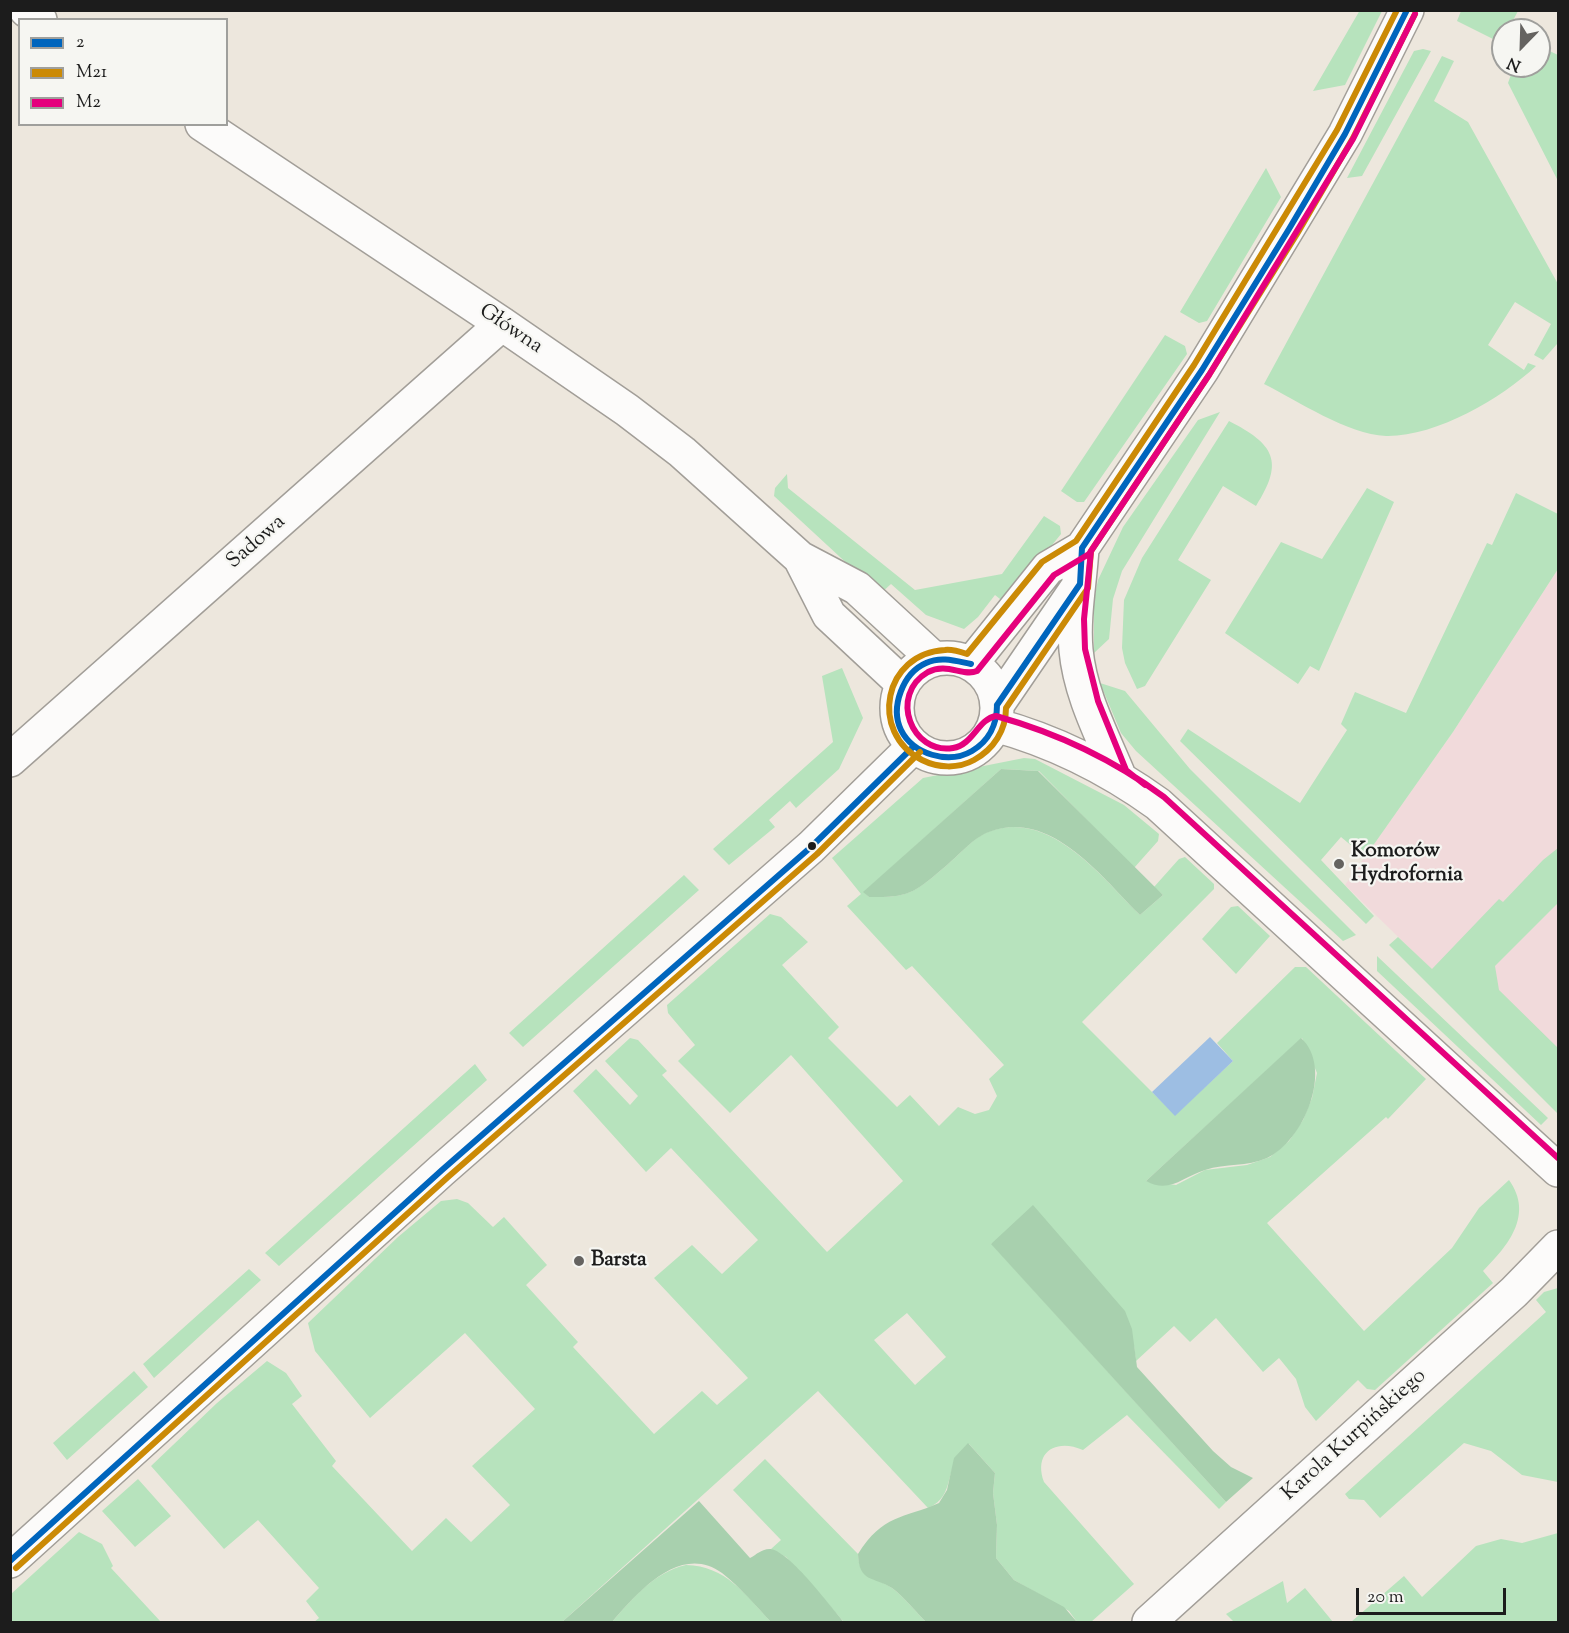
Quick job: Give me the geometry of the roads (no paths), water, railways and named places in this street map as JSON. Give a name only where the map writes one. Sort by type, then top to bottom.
[{"type":"street","points":[[971,664],[1048,568],[1082,549],[1202,370],[1345,134],[1407,10]]},
{"type":"street","name":"Główna","points":[[205,126],[502,324],[682,452],[800,558],[857,588],[934,659]]},
{"type":"street","name":"Sadowa","points":[[10,760],[502,324]]},
{"type":"street","points":[[1082,549],[1075,619],[1079,667],[1089,704],[1119,776]]},
{"type":"street","name":"Główna","points":[[800,558],[829,615],[903,684]]},
{"type":"street","points":[[996,715],[990,681],[971,664],[947,657],[934,659],[916,668],[903,684],[898,697],[899,723],[914,746],[925,754],[939,757],[966,754],[979,747],[996,715],[1080,584]]},
{"type":"street","points":[[996,715],[1042,740],[1119,776],[1187,829],[1558,1170]]},
{"type":"street","points":[[10,1561],[425,1186],[811,847],[914,746]]},
{"type":"street","name":"Karola Kurpińskiego","points":[[1149,1623],[1514,1292],[1558,1247]]},
{"type":"water","points":[[1210,1037],[1233,1061],[1175,1116],[1152,1092]]},
{"type":"place","name":"Komorów Hydrofornia","points":[[1339,864]]},
{"type":"place","name":"Barsta","points":[[579,1261]]}]
